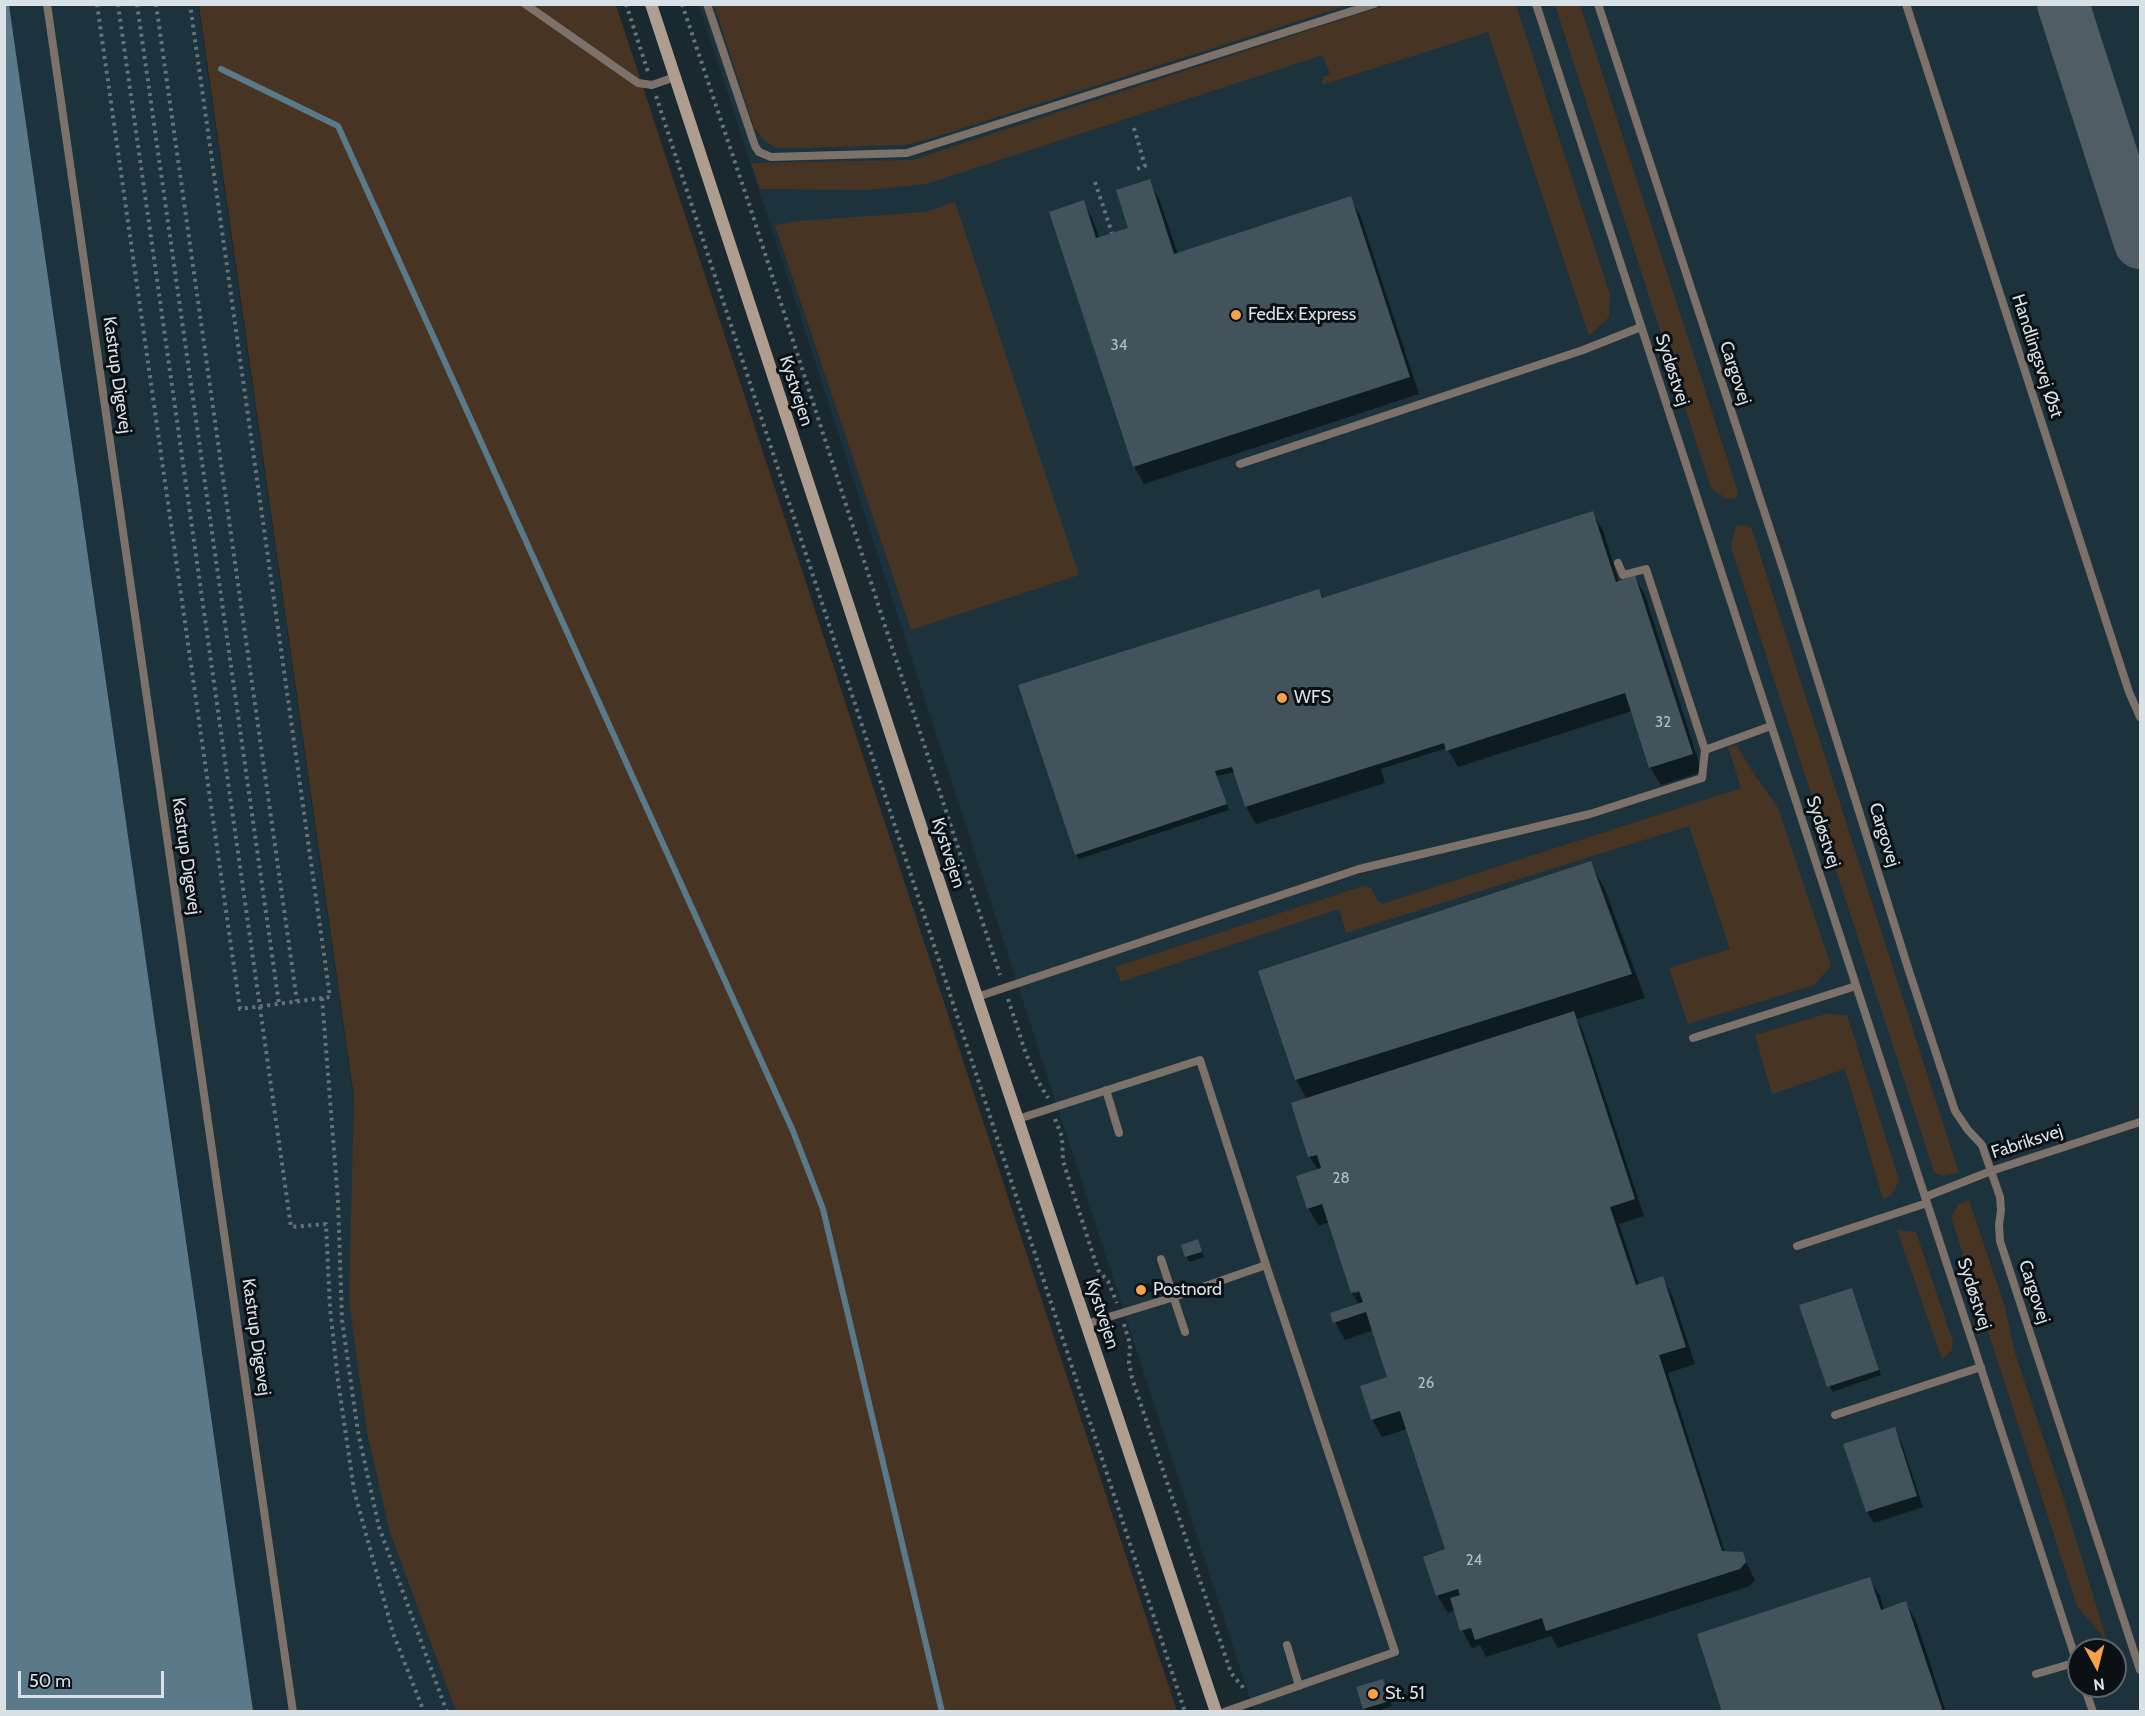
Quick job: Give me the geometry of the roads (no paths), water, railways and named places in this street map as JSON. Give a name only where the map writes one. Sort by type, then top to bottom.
[{"type":"street","name":"Kystvejen","points":[[651,4],[977,997],[1216,1712]]},
{"type":"lane","name":"Kastrup Digevej","points":[[46,4],[293,1712]]},
{"type":"lane","points":[[525,4],[638,83],[652,85],[675,77]]},
{"type":"lane","points":[[706,4],[755,146],[759,152],[771,157],[907,153],[1374,4]]},
{"type":"lane","name":"Sydøstvej","points":[[1536,4],[2069,1638]]},
{"type":"lane","name":"Cargovej","points":[[1598,4],[1785,575],[1955,1111],[1968,1130],[1982,1144],[2000,1197],[2000,1242],[2140,1670]]},
{"type":"lane","name":"Handlingsvej Øst","points":[[1906,4],[2129,692],[2140,717]]},
{"type":"lane","points":[[1240,464],[1583,350],[1641,327]]},
{"type":"lane","points":[[977,997],[1359,869],[1590,814],[1702,778],[1705,750],[1646,569],[1623,575],[1618,562]]},
{"type":"lane","points":[[1705,750],[1771,726]]},
{"type":"lane","points":[[1693,1038],[1856,986]]},
{"type":"lane","points":[[1018,1119],[1200,1060],[1395,1652],[1224,1712]]},
{"type":"lane","points":[[1106,1090],[1119,1133]]},
{"type":"lane","name":"Fabriksvej","points":[[1797,1246],[1926,1200],[1991,1171],[2140,1122]]},
{"type":"lane","points":[[1161,1259],[1185,1332]]},
{"type":"lane","points":[[1086,1324],[1266,1265]]},
{"type":"lane","points":[[1835,1415],[1981,1367]]},
{"type":"lane","points":[[1287,1645],[1299,1686]]},
{"type":"lane","points":[[2036,1674],[2067,1668]]},
{"type":"waterway","points":[[221,69],[338,126],[793,1131],[823,1209],[942,1712]]},
{"type":"place","name":"FedEx Express","points":[[1236,315]]},
{"type":"place","name":"WFS","points":[[1282,698]]},
{"type":"place","name":"Postnord","points":[[1141,1290]]},
{"type":"place","name":"St. 51","points":[[1373,1694]]}]
